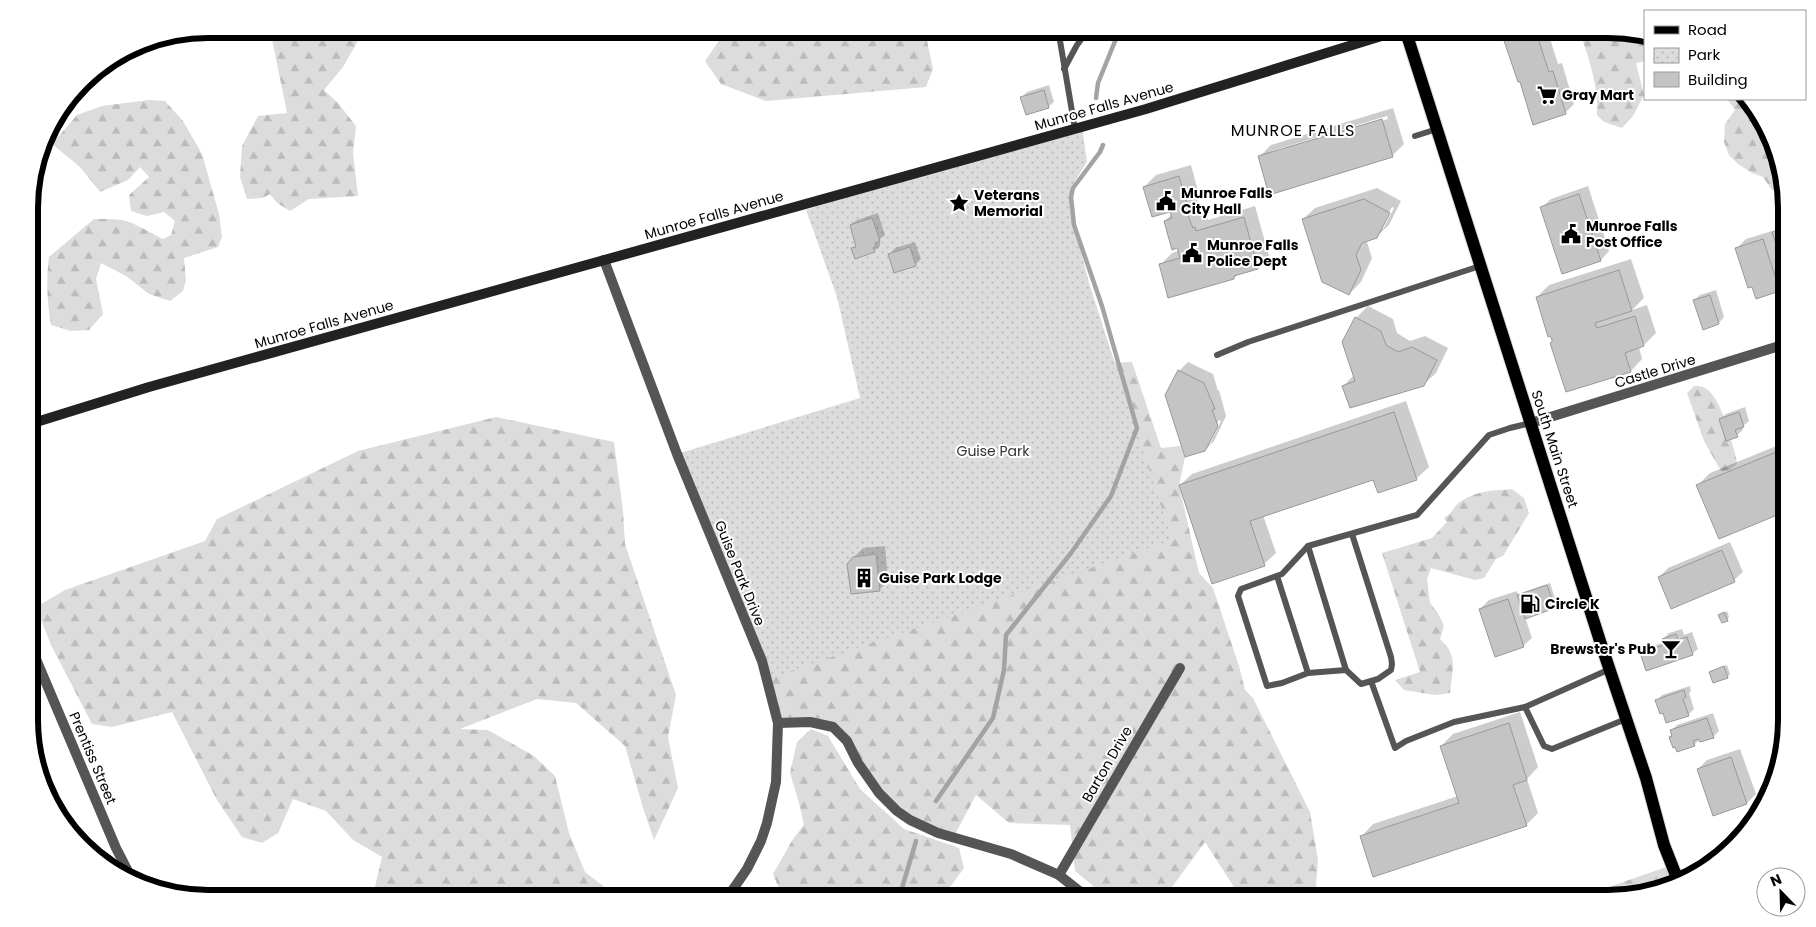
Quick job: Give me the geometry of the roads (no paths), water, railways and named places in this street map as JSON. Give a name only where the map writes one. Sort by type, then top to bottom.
[{"type":"main road","name":"South Main Street","points":[[1408,38],[1646,778],[1664,845],[1676,875]]},
{"type":"street","name":"Munroe Falls Avenue","points":[[38,422],[149,387],[1075,129],[1376,38]]},
{"type":"street","name":"Guise Park Drive","points":[[604,260],[677,454],[762,661],[778,723],[776,782],[767,823],[748,869],[733,890]]},
{"type":"street","name":"Castle Drive","points":[[1531,423],[1778,346]]},
{"type":"street","name":"Prentiss Street","points":[[38,664],[116,848],[127,868]]},
{"type":"street","name":"Barton Drive","points":[[1059,875],[1180,668]]},
{"type":"street","points":[[778,723],[810,722],[833,728],[847,741],[858,763],[879,793],[897,811],[910,820],[938,833],[1011,854],[1059,875],[1077,889]]},
{"type":"lane","points":[[1059,38],[1075,129]]},
{"type":"lane","points":[[1064,70],[1082,38]]},
{"type":"lane","points":[[1415,136],[1437,129]]},
{"type":"lane","points":[[1217,355],[1248,342],[1480,266]]},
{"type":"lane","points":[[1346,670],[1308,673],[1271,686],[1265,683],[1238,592],[1252,584],[1282,574],[1308,546],[1417,515],[1489,435],[1531,423]]},
{"type":"lane","points":[[1308,546],[1346,670],[1361,684],[1378,679],[1391,670],[1392,664],[1352,534]]},
{"type":"lane","points":[[1276,576],[1308,673]]},
{"type":"lane","points":[[1371,681],[1395,748],[1406,740],[1454,722],[1525,706],[1610,669]]},
{"type":"lane","points":[[1525,706],[1544,746],[1547,748],[1552,748],[1626,719]]},
{"type":"waterway","points":[[1096,98],[1098,83],[1116,38]]},
{"type":"waterway","points":[[936,801],[993,718],[1004,670],[1006,635],[1071,553],[1111,496],[1137,428],[1102,306],[1074,225],[1071,197],[1073,188],[1100,152],[1103,145]]},
{"type":"waterway","points":[[902,890],[916,841]]},
{"type":"place","name":"Gray Mart","points":[[1547,95]]},
{"type":"place","name":"Munroe Falls City Hall","points":[[1166,201]]},
{"type":"place","name":"Veterans Memorial","points":[[959,203]]},
{"type":"place","name":"Munroe Falls Post Office","points":[[1571,234]]},
{"type":"place","name":"Munroe Falls Police Dept","points":[[1192,253]]},
{"type":"place","name":"Guise Park Lodge","points":[[864,578]]},
{"type":"place","name":"Circle K","points":[[1530,604]]},
{"type":"place","name":"Brewster's Pub","points":[[1671,649]]},
{"type":"district","name":"MUNROE FALLS","points":[[1293,130]]},
{"type":"park label","name":"Guise Park","points":[[993,451]]}]
